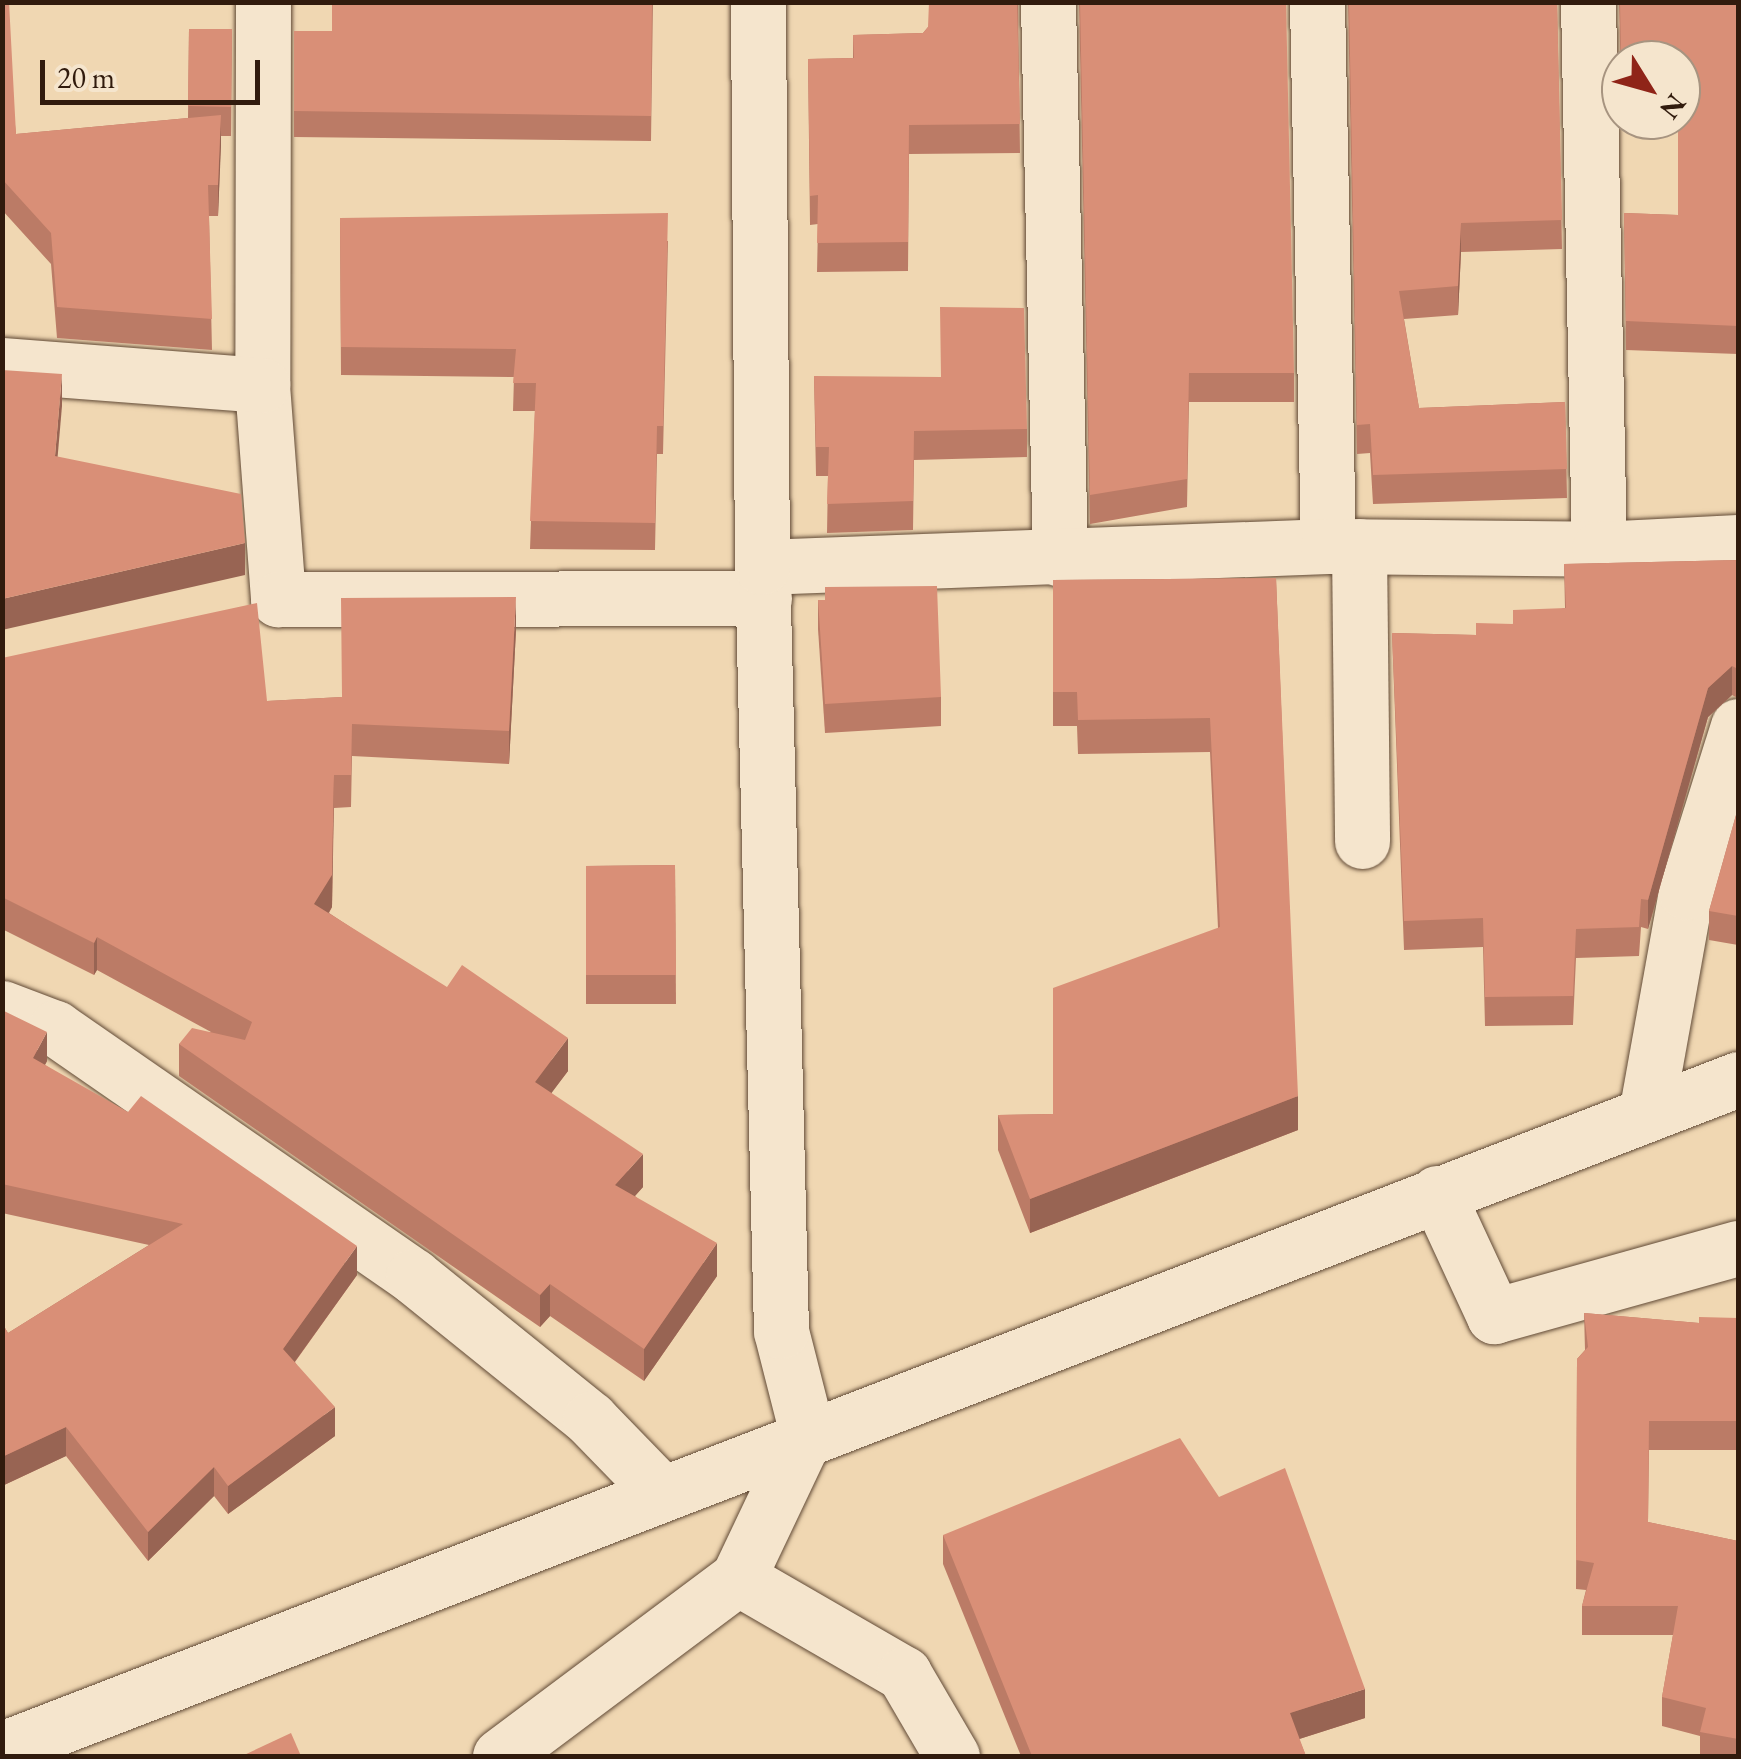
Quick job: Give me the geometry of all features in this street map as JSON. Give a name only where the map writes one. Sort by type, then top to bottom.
[{"type":"street","points":[[262,2],[262,385],[278,599]]},
{"type":"street","points":[[500,1756],[738,1578],[807,1433],[782,1331],[763,582],[758,2]]},
{"type":"street","points":[[1048,2],[1060,558]]},
{"type":"street","points":[[1317,2],[1362,841]]},
{"type":"street","points":[[1588,2],[1599,549]]},
{"type":"street","points":[[2,365],[262,385]]},
{"type":"street","points":[[223,612],[278,599],[763,582],[1060,558],[1344,546],[1599,549],[1738,542]]},
{"type":"street","points":[[1646,1114],[1686,892],[1738,726]]},
{"type":"street","points":[[2,1008],[55,1028],[414,1276],[590,1419],[662,1493]]},
{"type":"street","points":[[2,1748],[662,1493],[807,1433],[1738,1079]]},
{"type":"street","points":[[1437,1193],[1494,1316],[1738,1248]]},
{"type":"street","points":[[738,1578],[904,1674],[952,1756]]},
{"type":"building","points":[[2,2],[9,2],[16,134],[221,115],[218,185],[208,185],[212,319],[57,307],[51,233],[2,179]]},
{"type":"building","points":[[332,2],[652,2],[651,116],[294,111],[294,31],[332,31]]},
{"type":"building","points":[[929,2],[1017,2],[1020,124],[909,125],[908,242],[817,243],[818,195],[810,196],[808,59],[854,58],[853,35],[923,33],[928,27]]},
{"type":"building","points":[[1080,2],[1286,2],[1294,373],[1189,373],[1187,479],[1090,495]]},
{"type":"building","points":[[1349,2],[1557,2],[1562,220],[1461,223],[1458,286],[1399,291],[1419,408],[1565,402],[1567,469],[1373,475],[1370,424],[1357,425]]},
{"type":"building","points":[[1620,2],[1738,2],[1738,326],[1626,321],[1624,213],[1678,215],[1678,140],[1701,140],[1701,40],[1621,40]]},
{"type":"building","points":[[189,29],[232,29],[231,107],[188,106]]},
{"type":"building","points":[[668,213],[663,426],[657,426],[655,523],[530,521],[536,383],[513,383],[516,349],[341,347],[340,218]]},
{"type":"building","points":[[940,307],[1024,308],[1027,429],[914,431],[913,501],[827,504],[829,447],[816,447],[814,376],[941,377]]},
{"type":"building","points":[[2,370],[62,374],[55,456],[241,494],[245,543],[2,599]]},
{"type":"building","points":[[1738,560],[1738,669],[1732,666],[1708,688],[1648,900],[1641,899],[1639,927],[1576,929],[1573,996],[1485,997],[1483,918],[1404,921],[1392,633],[1476,635],[1476,623],[1513,624],[1513,610],[1566,608],[1564,564]]},
{"type":"building","points":[[1276,578],[1298,1096],[1030,1199],[998,1115],[1053,1114],[1053,988],[1220,927],[1210,718],[1078,720],[1077,692],[1053,692],[1053,580]]},
{"type":"building","points":[[937,586],[941,697],[825,704],[818,600],[825,600],[825,587]]},
{"type":"building","points":[[516,597],[509,731],[352,724],[351,775],[334,775],[332,875],[314,904],[447,987],[462,965],[568,1038],[535,1082],[643,1154],[615,1185],[717,1243],[644,1349],[550,1284],[540,1295],[179,1044],[192,1028],[245,1040],[252,1022],[97,937],[94,943],[2,897],[2,658],[257,603],[267,701],[342,697],[341,598]]},
{"type":"building","points":[[1738,808],[1738,916],[1709,911]]},
{"type":"building","points":[[675,865],[676,975],[586,975],[586,866]]},
{"type":"building","points":[[2,1010],[47,1032],[33,1058],[128,1112],[141,1096],[357,1246],[283,1349],[335,1407],[228,1486],[214,1467],[148,1532],[66,1427],[2,1457],[2,1323],[8,1333],[183,1224],[2,1184]]},
{"type":"building","points":[[1584,1313],[1699,1323],[1699,1317],[1738,1318],[1738,1421],[1649,1421],[1648,1522],[1738,1541],[1738,1739],[1700,1732],[1706,1708],[1662,1697],[1678,1606],[1582,1606],[1594,1563],[1576,1560],[1577,1359],[1588,1347]]},
{"type":"building","points":[[1180,1438],[1219,1497],[1285,1468],[1365,1689],[1290,1713],[1306,1756],[1032,1756],[943,1535]]},
{"type":"building","points":[[291,1733],[301,1756],[242,1756]]}]
